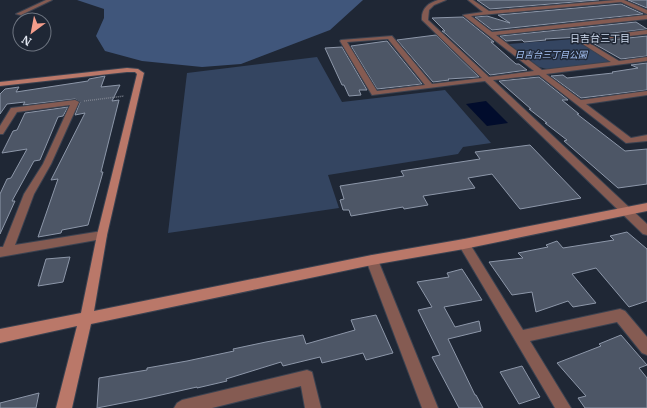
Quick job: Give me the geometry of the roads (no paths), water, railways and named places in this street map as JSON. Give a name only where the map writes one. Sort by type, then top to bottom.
[{"type":"street","points":[[23,12],[50,0],[48,0]]},
{"type":"street","points":[[444,0],[429,6],[425,10],[423,15],[425,20],[647,231]]},
{"type":"street","points":[[470,0],[488,13]]},
{"type":"street","points":[[647,12],[621,0],[466,15],[629,141],[647,138]]},
{"type":"street","points":[[491,34],[647,18]]},
{"type":"street","points":[[618,63],[580,40],[647,32]]},
{"type":"street","points":[[430,86],[390,36],[343,41],[375,93],[647,59]]},
{"type":"street","points":[[0,84],[136,70],[142,73],[102,236],[87,318],[64,408]]},
{"type":"street","points":[[578,103],[647,93]]},
{"type":"street","points":[[0,132],[14,110],[75,102],[47,164],[29,194],[4,252]]},
{"type":"street","points":[[0,336],[372,260],[464,244],[647,207]]},
{"type":"street","points":[[4,252],[102,236]]},
{"type":"street","points":[[464,244],[522,337],[563,408]]},
{"type":"street","points":[[372,260],[430,408]]},
{"type":"street","points":[[522,337],[620,315],[647,348]]},
{"type":"street","points":[[183,408],[307,377],[313,408]]},
{"type":"district","name":"日吉台三丁目","points":[[600,38]]},
{"type":"park label","name":"日吉台三丁目公園","points":[[551,55]]}]
